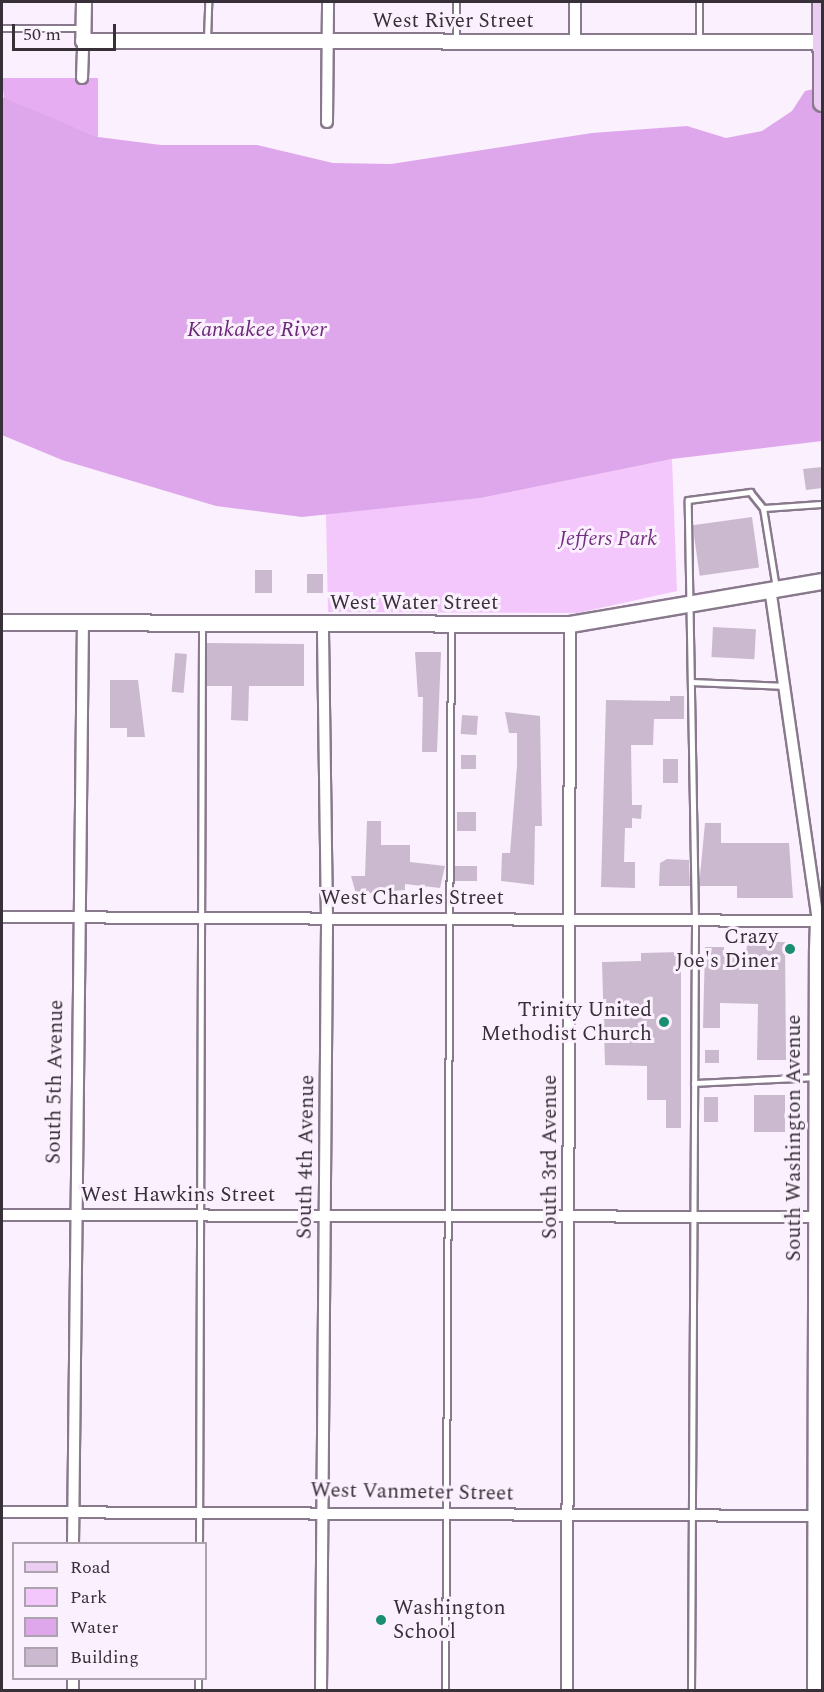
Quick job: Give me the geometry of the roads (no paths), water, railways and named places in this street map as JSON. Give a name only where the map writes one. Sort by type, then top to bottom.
[{"type":"main road","points":[[821,2],[822,96]]},
{"type":"main road","name":"West Water Street","points":[[2,622],[570,624],[822,581]]},
{"type":"main road","name":"South Washington Avenue","points":[[815,1690],[819,1516],[820,1217],[817,1077],[820,921]]},
{"type":"street","points":[[82,78],[84,2]]},
{"type":"street","points":[[327,122],[328,2]]},
{"type":"street","points":[[575,2],[575,42]]},
{"type":"street","name":"West River Street","points":[[83,35],[207,41],[821,42]]},
{"type":"street","name":"South Washington Avenue","points":[[773,589],[784,686],[820,921]]},
{"type":"street","name":"South 5th Avenue","points":[[73,1542],[73,1215],[80,918],[83,622]]},
{"type":"street","name":"South 4th Avenue","points":[[321,1690],[327,919],[323,624]]},
{"type":"street","name":"South 3rd Avenue","points":[[567,1690],[572,920],[570,624]]},
{"type":"street","name":"West Charles Street","points":[[2,917],[820,921]]},
{"type":"street","name":"West Hawkins Street","points":[[2,1215],[820,1217]]},
{"type":"street","name":"West Vanmeter Street","points":[[2,1512],[321,1509],[569,1515],[819,1516]]},
{"type":"lane","points":[[207,41],[208,2]]},
{"type":"lane","points":[[456,2],[456,42]]},
{"type":"lane","points":[[699,2],[699,42]]},
{"type":"lane","points":[[2,28],[83,35]]},
{"type":"lane","points":[[691,1690],[695,921],[694,602],[688,500],[750,492],[764,508],[773,589]]},
{"type":"lane","points":[[764,508],[822,504]]},
{"type":"lane","points":[[199,1542],[202,623]]},
{"type":"lane","points":[[445,1690],[451,624]]},
{"type":"lane","points":[[694,682],[784,686]]},
{"type":"lane","points":[[694,1083],[817,1077]]},
{"type":"water","name":"Kankakee River","points":[[822,87],[822,441],[672,459],[481,498],[302,517],[216,506],[62,460],[2,435],[2,97],[98,137],[161,145],[257,145],[333,163],[391,164],[592,133],[687,126],[726,138],[762,131],[792,111],[805,91]]},
{"type":"place","name":"Crazy Joe's Diner","points":[[790,949]]},
{"type":"place","name":"Trinity United Methodist Church","points":[[664,1022]]},
{"type":"place","name":"Washington School","points":[[381,1620]]},
{"type":"park label","name":"Jeffers Park","points":[[608,539]]}]
